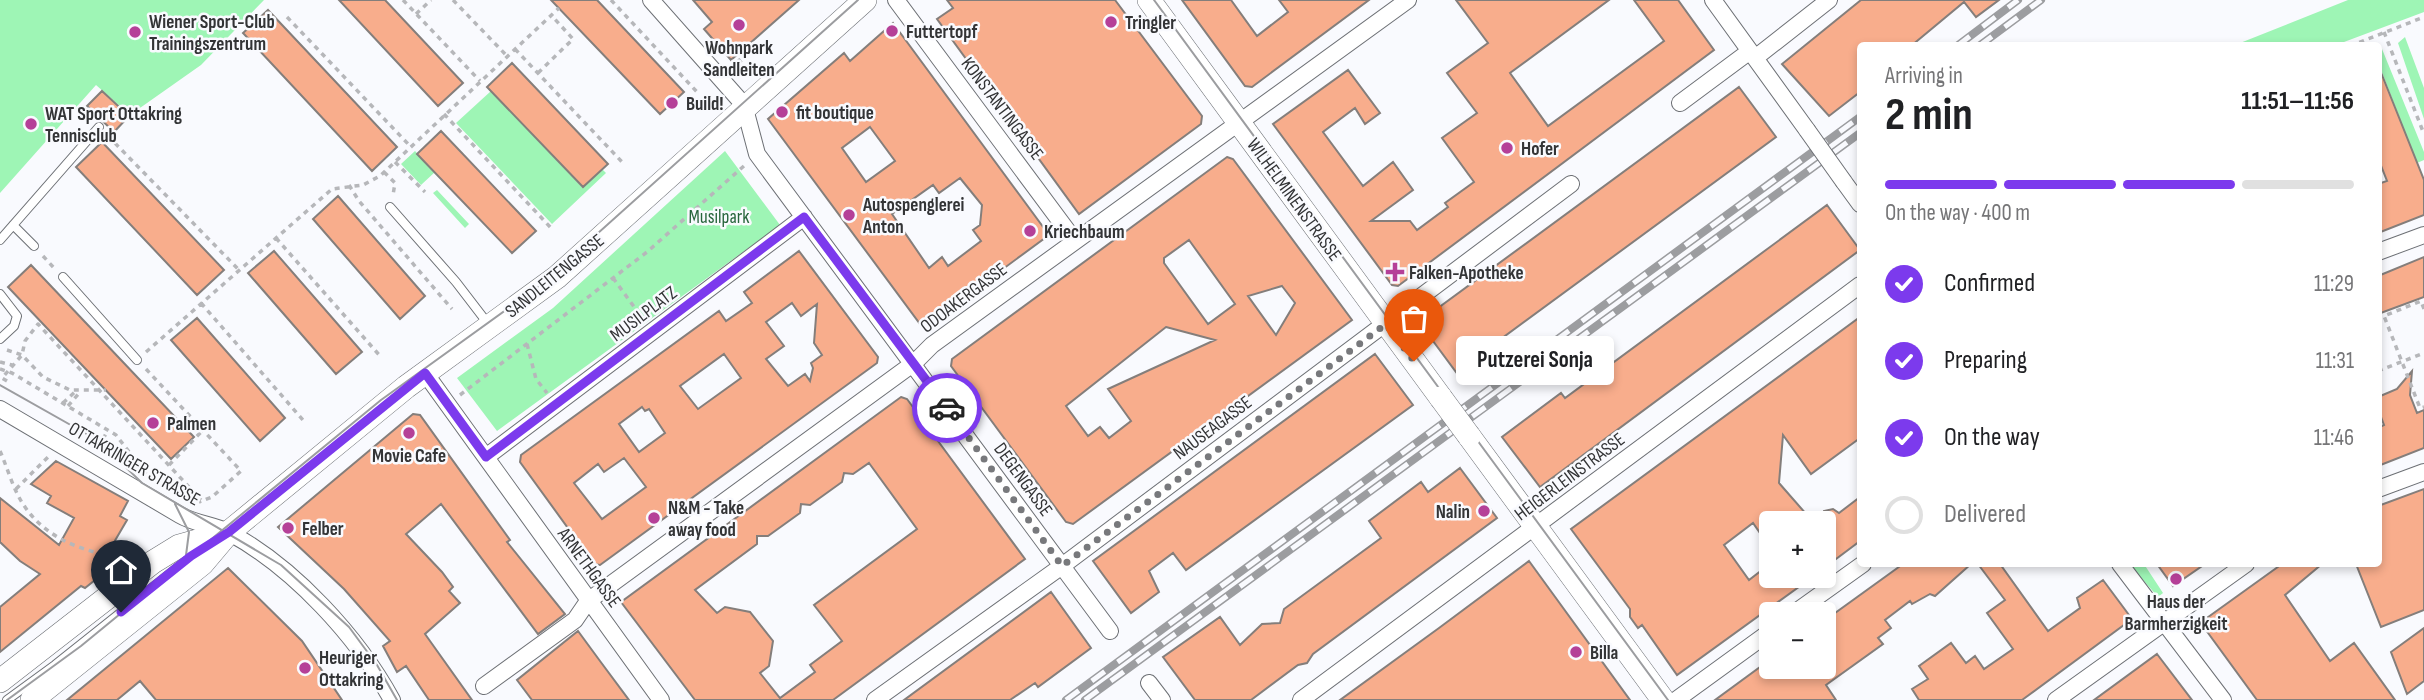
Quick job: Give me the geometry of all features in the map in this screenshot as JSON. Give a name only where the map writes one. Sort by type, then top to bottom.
[{"type":"main road","name":"SANDLEITENGASSE","points":[[229,532],[425,373],[564,270],[744,105],[865,0]]},
{"type":"main road","name":"WILHELMINENSTRASSE","points":[[1149,0],[1536,527]]},
{"type":"main road","points":[[1536,527],[1663,700]]},
{"type":"main road","points":[[0,681],[153,562],[179,546],[229,532]]},
{"type":"main road","points":[[32,700],[202,564],[229,532]]},
{"type":"street","points":[[651,0],[744,105],[757,154],[804,217]]},
{"type":"street","name":"KONSTANTINGASSE","points":[[896,0],[1075,241]]},
{"type":"street","name":"ODOAKERGASSE","points":[[484,686],[575,620],[588,601],[914,363],[932,345],[1408,0]]},
{"type":"street","points":[[1713,0],[1857,200]]},
{"type":"street","points":[[1680,103],[1829,0]]},
{"type":"street","name":"NAUSEAGASSE","points":[[875,700],[1062,566],[1571,184]]},
{"type":"street","name":"MUSILPLATZ","points":[[486,457],[804,217]]},
{"type":"street","name":"DEGENGASSE","points":[[804,217],[1110,631]]},
{"type":"street","points":[[2382,251],[2424,235]]},
{"type":"street","name":"HEIGERLEINSTRASSE","points":[[1301,700],[1857,287]]},
{"type":"street","points":[[425,373],[486,457]]},
{"type":"street","name":"OTTAKRINGER STRASSE","points":[[0,409],[184,518],[229,532],[278,568],[325,609],[363,653],[391,700]]},
{"type":"street","name":"ARNETHGASSE","points":[[486,457],[661,700]]},
{"type":"street","points":[[2382,487],[2424,471]]},
{"type":"street","points":[[1810,602],[1859,567]]},
{"type":"street","points":[[2122,567],[2223,700]]},
{"type":"street","points":[[2056,700],[2242,567]]},
{"type":"street","points":[[1676,700],[1759,640]]},
{"type":"street","points":[[1149,683],[1162,700]]},
{"type":"lane","points":[[0,240],[99,127]]},
{"type":"lane","points":[[390,207],[456,282],[490,327]]},
{"type":"lane","points":[[13,225],[34,246]]},
{"type":"lane","points":[[63,277],[137,360]]},
{"type":"lane","points":[[0,295],[17,316],[10,333],[0,342]]},
{"type":"lane","points":[[7,700],[72,652],[191,556],[229,532]]},
{"type":"path","points":[[403,0],[480,81]]},
{"type":"path","points":[[416,14],[431,0]]},
{"type":"path","points":[[453,0],[507,56]]},
{"type":"path","points":[[611,0],[697,92]]},
{"type":"path","points":[[190,500],[199,502],[214,497],[241,471],[137,360],[332,189],[372,182],[384,172],[559,8]]},
{"type":"path","points":[[538,73],[573,39],[551,15]]},
{"type":"path","points":[[287,17],[411,147]]},
{"type":"path","points":[[2360,42],[2424,17]]},
{"type":"path","points":[[2384,32],[2424,134]]},
{"type":"path","points":[[515,49],[623,163]]},
{"type":"path","points":[[444,114],[552,229]]},
{"type":"path","points":[[99,127],[239,270]]},
{"type":"path","points":[[446,405],[613,278],[757,154]]},
{"type":"path","points":[[395,162],[425,192]]},
{"type":"path","points":[[384,172],[395,183],[390,207]]},
{"type":"path","points":[[349,185],[359,201],[452,309]]},
{"type":"path","points":[[276,238],[381,357]]},
{"type":"path","points":[[41,254],[63,277]]},
{"type":"path","points":[[613,278],[652,332]]},
{"type":"path","points":[[2424,309],[2421,301],[2384,316],[2420,408],[2424,407]]},
{"type":"path","points":[[201,303],[303,420]]},
{"type":"path","points":[[7,381],[2,378],[23,355],[25,341],[38,324],[169,465],[199,502]]},
{"type":"path","points":[[0,342],[11,353],[23,355],[43,377],[79,391],[106,390]]},
{"type":"path","points":[[527,344],[536,379],[556,404]]},
{"type":"path","points":[[2382,370],[2424,353]]},
{"type":"path","points":[[0,362],[12,365]]},
{"type":"path","points":[[0,369],[63,402],[120,438],[138,465],[151,477]]},
{"type":"path","points":[[63,402],[79,391]]},
{"type":"path","points":[[68,406],[79,391]]},
{"type":"path","points":[[169,465],[204,429]]},
{"type":"path","points":[[103,439],[107,430]]},
{"type":"path","points":[[0,451],[25,508],[52,534],[91,553],[120,557]]},
{"type":"path","points":[[16,489],[51,453]]},
{"type":"green space","name":"Wiener Sport-Club Trainingszentrum","points":[[0,0],[264,0],[201,65],[130,115],[96,85],[0,193]]},
{"type":"green space","points":[[2348,0],[2424,0],[2424,12],[2344,42],[2243,42]]},
{"type":"green space","points":[[2405,37],[2424,88],[2424,119],[2398,43]]},
{"type":"green space","points":[[2382,49],[2424,152],[2424,160],[2417,163],[2382,72]]},
{"type":"green space","points":[[491,91],[582,187],[602,169],[606,173],[552,224],[456,123]]},
{"type":"green space","points":[[415,151],[435,172],[421,185],[401,164]]},
{"type":"green space","name":"Musilpark","points":[[725,151],[780,225],[497,431],[457,378],[553,308]]},
{"type":"green space","points":[[437,190],[469,224],[465,228],[433,193]]},
{"type":"green space","points":[[2132,567],[2146,567],[2163,593],[2158,597]]},
{"type":"building","points":[[339,0],[385,0],[463,83],[438,106]]},
{"type":"building","points":[[551,0],[597,0],[684,92],[660,114]]},
{"type":"building","name":"Wohnpark Sandleiten","points":[[693,0],[799,0],[731,60],[704,29],[712,22]]},
{"type":"building","points":[[947,0],[1115,0],[1202,116],[1201,124],[1079,214],[937,19],[953,8]]},
{"type":"building","points":[[1182,0],[1231,0],[1257,36],[1288,12],[1279,0],[1369,0],[1252,87],[1245,86]]},
{"type":"building","points":[[1456,0],[1609,0],[1510,73],[1548,126],[1664,41],[1634,0],[1678,0],[1714,50],[1398,286],[1392,285],[1273,124],[1348,70],[1380,113],[1365,124],[1355,108],[1323,132],[1363,186],[1393,162],[1413,190],[1371,221],[1410,221],[1417,230],[1448,207],[1445,203],[1474,182],[1442,138],[1477,113],[1447,73],[1488,43]]},
{"type":"building","points":[[1861,0],[1999,0],[1976,17],[1964,2],[1916,42],[1857,42],[1857,94],[1829,116],[1782,64]]},
{"type":"building","points":[[268,10],[397,147],[372,171],[243,33]]},
{"type":"building","points":[[893,23],[1049,235],[923,328],[768,119],[844,53],[850,61]],"holes":[[[870,127],[895,161],[866,182],[842,148]],[[960,178],[982,205],[980,225],[973,230],[981,241],[948,266],[942,257],[929,268],[892,214],[933,185],[939,193]]]},
{"type":"building","points":[[512,63],[608,164],[583,187],[487,87]]},
{"type":"building","points":[[2382,75],[2424,180],[2424,215],[2382,231],[2382,183],[2387,181],[2382,168]]},
{"type":"building","points":[[1739,87],[1776,137],[1456,372],[1419,322]]},
{"type":"building","points":[[102,91],[129,116],[114,132],[87,106]]},
{"type":"building","points":[[441,131],[536,231],[512,253],[417,154]]},
{"type":"building","points":[[102,142],[224,270],[197,295],[76,167]]},
{"type":"building","points":[[1227,157],[1233,159],[1352,320],[1073,524],[1066,522],[951,366],[952,359]],"holes":[[[1189,240],[1235,304],[1208,324],[1164,263],[1164,258]],[[1282,286],[1295,303],[1276,335],[1248,296]],[[1166,327],[1215,340],[1108,389],[1131,421],[1109,438],[1100,427],[1088,436],[1066,406]]]},
{"type":"building","points":[[338,196],[425,296],[400,319],[313,219]]},
{"type":"building","points":[[1827,205],[1857,246],[1857,252],[1540,487],[1502,437],[1561,393],[1565,398]]},
{"type":"building","points":[[274,251],[362,352],[336,374],[248,273]]},
{"type":"building","points":[[799,251],[878,357],[877,363],[600,565],[594,564],[520,462],[521,455],[719,311],[726,321],[752,303],[744,292]],"holes":[[[792,303],[801,316],[817,304],[814,343],[822,355],[811,363],[813,368],[810,381],[805,374],[788,386],[766,359],[784,346],[766,322]],[[724,354],[741,378],[698,409],[680,386]],[[642,407],[645,411],[649,409],[665,433],[639,452],[619,424]],[[624,458],[646,487],[602,519],[574,483],[598,464],[604,472]]]},
{"type":"building","points":[[2424,257],[2424,297],[2382,313],[2382,274]]},
{"type":"building","points":[[31,265],[194,437],[171,459],[8,287]]},
{"type":"building","points":[[197,318],[285,418],[260,441],[171,340]]},
{"type":"building","points":[[1857,319],[1857,440],[1811,474],[1783,435],[1779,483],[1804,511],[1759,511],[1759,532],[1753,523],[1724,545],[1749,580],[1759,572],[1759,588],[1797,588],[1778,602],[1759,602],[1759,616],[1677,675],[1642,625],[1638,628],[1630,617],[1630,609],[1571,529]]},
{"type":"building","points":[[1375,354],[1413,405],[1186,570],[1173,553],[1149,571],[1159,592],[1131,613],[1093,561]]},
{"type":"building","points":[[2412,371],[2410,395],[2417,413],[2424,410],[2424,448],[2382,464],[2382,395],[2397,389]]},
{"type":"building","points":[[901,397],[907,399],[1025,559],[833,700],[695,700],[621,602]],"holes":[[[869,463],[917,529],[814,605],[842,641],[810,665],[815,672],[780,698],[760,673],[769,666],[773,641],[750,612],[725,607],[717,613],[695,590],[757,544],[757,536],[768,536],[800,513],[801,504],[810,505],[842,482],[844,473],[853,474]]]},
{"type":"building","points":[[413,414],[420,415],[510,540],[507,542],[565,614],[538,634],[441,504],[406,534],[442,572],[453,587],[449,591],[460,603],[425,634],[472,700],[429,700],[406,666],[397,672],[383,646],[390,641],[344,589],[278,527]]},
{"type":"building","points":[[56,461],[128,501],[120,516],[127,520],[103,561],[115,564],[85,588],[81,586],[0,652],[0,607],[40,574],[20,561],[0,542],[0,498],[59,545],[74,518],[47,503],[51,496],[31,484]]},
{"type":"building","points":[[1460,468],[1497,518],[1313,654],[1307,663],[1298,665],[1251,700],[1195,700],[1163,657],[1220,617],[1240,645],[1262,624],[1280,623],[1284,609],[1381,538],[1369,521],[1421,482],[1428,492]]},
{"type":"building","points":[[2424,489],[2424,610],[2381,627],[2357,567],[2382,567],[2382,505]]},
{"type":"building","points":[[1857,499],[1857,543],[1836,559],[1836,511],[1839,513]]},
{"type":"building","points":[[1529,561],[1630,700],[1340,700],[1439,628]]},
{"type":"building","points":[[1899,567],[1968,567],[1935,596],[1930,594],[1912,604],[1910,601],[1885,620],[1891,628],[1878,638],[1883,644],[1836,678],[1836,612]]},
{"type":"building","points":[[1980,567],[2002,567],[2048,631],[2080,608],[2077,598],[2103,580],[2132,619],[2022,700],[1919,700],[1912,689],[1928,679],[1919,666],[1951,643],[1966,663],[1975,656],[1984,669],[2013,649],[1987,613],[2005,600]]},
{"type":"building","name":"Haus der Barmherzigkeit","points":[[2159,567],[2201,567],[2173,586]]},
{"type":"building","points":[[2278,567],[2318,567],[2285,595],[2330,661],[2354,643],[2395,700],[2257,700],[2203,626],[2204,620]]},
{"type":"building","points":[[228,568],[302,641],[342,700],[156,700],[140,681],[117,700],[67,700]]},
{"type":"building","points":[[1051,592],[1091,648],[1038,687],[1035,683],[1010,700],[904,700]]},
{"type":"building","points":[[2424,628],[2424,681],[2407,694],[2391,652]]},
{"type":"building","points":[[578,631],[629,700],[532,700],[517,680]]},
{"type":"building","points":[[2157,654],[2192,700],[2094,700]]},
{"type":"building","points":[[1759,668],[1759,679],[1834,679],[1826,685],[1836,700],[1715,700]]},
{"type":"tram line","points":[[7,700],[81,646],[381,400],[539,286],[858,0]]},
{"type":"tram line","points":[[1154,0],[1668,700]]},
{"type":"tram line","points":[[0,385],[99,441],[142,483],[281,565],[349,627],[377,665],[397,700]]},
{"type":"tram line","points":[[175,504],[189,532],[185,563]]},
{"type":"railway","points":[[1962,42],[2018,0]]},
{"type":"railway","points":[[1984,42],[2041,0]]},
{"type":"railway","points":[[1066,700],[1857,119]]},
{"type":"railway","points":[[1085,700],[1857,135]]},
{"type":"way so far","points":[[947,408],[1062,566],[1386,324],[1414,361]]},
{"type":"place","name":"Tringler","points":[[1111,22]]},
{"type":"place","name":"Wohnpark Sandleiten","points":[[739,25]]},
{"type":"place","name":"Futtertopf","points":[[892,31]]},
{"type":"place","name":"Wiener Sport-Club Trainingszentrum","points":[[135,32]]},
{"type":"place","name":"Build!","points":[[672,103]]},
{"type":"place","name":"fit boutique","points":[[782,112]]},
{"type":"place","name":"WAT Sport Ottakring Tennisclub","points":[[31,124]]},
{"type":"place","name":"Hofer","points":[[1507,148]]},
{"type":"place","name":"Autospenglerei Anton","points":[[849,215]]},
{"type":"place","name":"Kriechbaum","points":[[1030,231]]},
{"type":"place","name":"Falken-Apotheke","points":[[1395,272]]},
{"type":"place","name":"Putzerei Sonja","points":[[1414,361]]},
{"type":"place","name":"Palmen","points":[[153,423]]},
{"type":"place","name":"Movie Cafe","points":[[409,433]]},
{"type":"place","name":"Nalin","points":[[1484,511]]},
{"type":"place","name":"N&M - Take away food","points":[[654,518]]},
{"type":"place","name":"Felber","points":[[288,528]]},
{"type":"place","name":"Haus der Barmherzigkeit","points":[[2176,579]]},
{"type":"place","name":"Billa","points":[[1576,652]]},
{"type":"place","name":"Heuriger Ottakring","points":[[305,668]]},
{"type":"route","points":[[121,612],[191,556],[229,532],[425,373],[486,457],[804,217],[947,408]]}]
